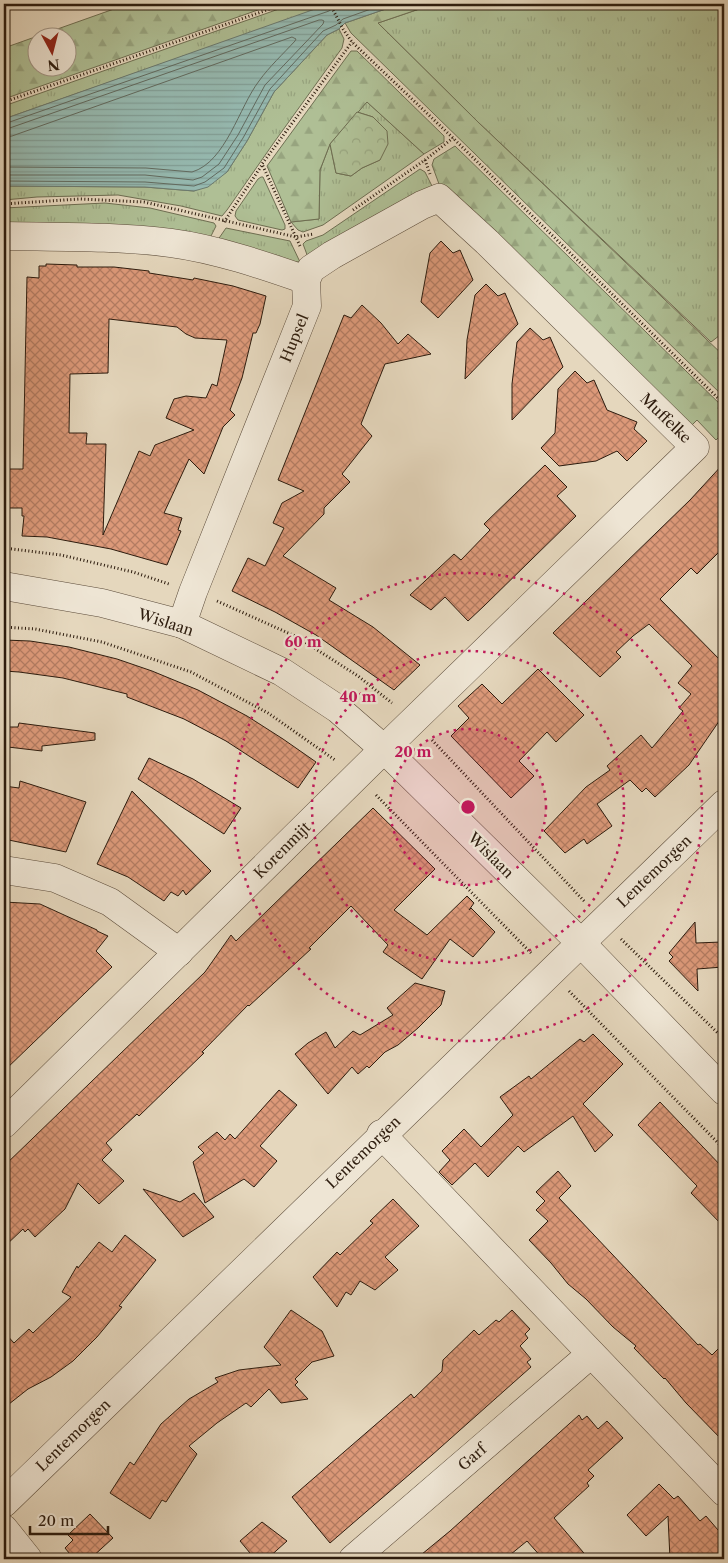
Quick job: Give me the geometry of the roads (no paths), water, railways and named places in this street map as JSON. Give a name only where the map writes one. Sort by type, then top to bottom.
[{"type":"street","name":"Muffelke","points":[[309,274],[332,255],[422,205],[440,198],[695,447],[384,749]]},
{"type":"street","points":[[4,236],[162,242],[309,274]]},
{"type":"street","name":"Hupsel","points":[[182,624],[307,306],[309,274]]},
{"type":"street","name":"Wislaan","points":[[4,586],[102,603],[182,624],[282,672],[338,709],[384,749],[581,943],[724,1091]]},
{"type":"street","name":"Korenmijt","points":[[4,1124],[384,749]]},
{"type":"street","name":"Lentemorgen","points":[[4,1503],[381,1134],[724,804]]},
{"type":"street","points":[[4,870],[55,878],[110,902],[179,952]]},
{"type":"street","points":[[381,1134],[724,1492]]},
{"type":"street","name":"Garf","points":[[353,1559],[591,1354]]},
{"type":"street","points":[[4,1529],[28,1559]]},
{"type":"water","points":[[338,4],[400,4],[345,23],[339,29],[327,35],[274,92],[247,141],[227,172],[208,187],[194,191],[145,187],[4,186],[4,119],[315,9]]}]
